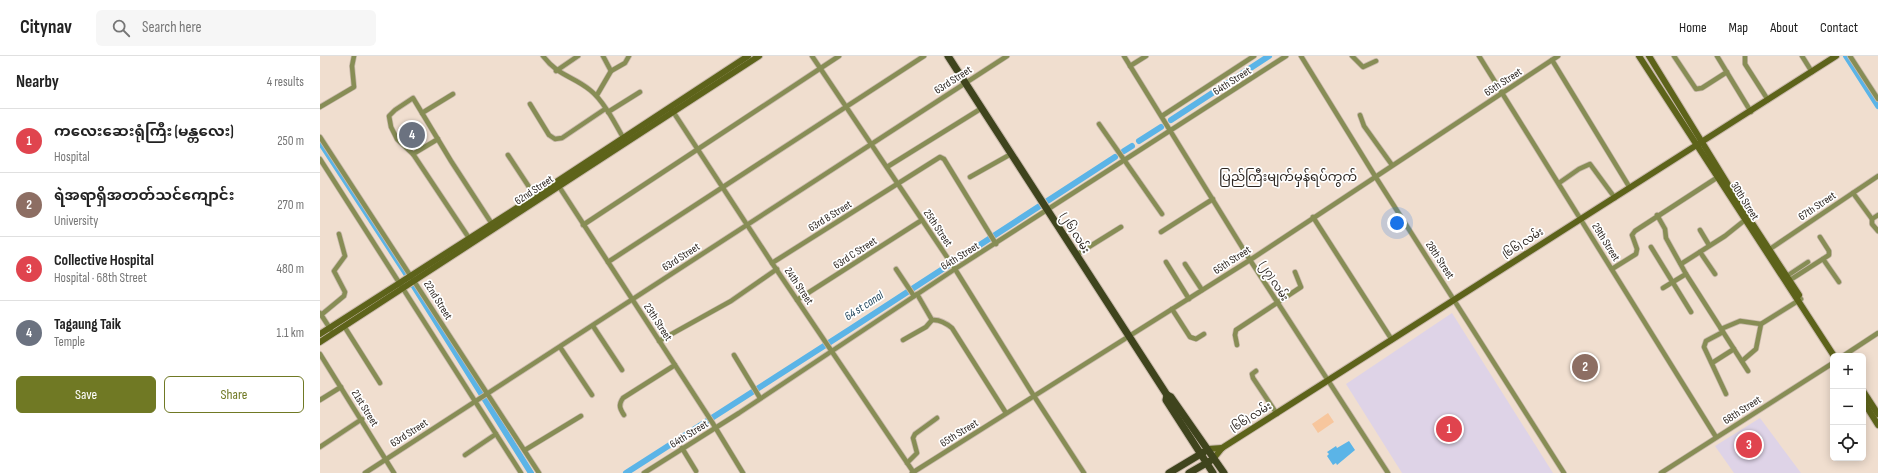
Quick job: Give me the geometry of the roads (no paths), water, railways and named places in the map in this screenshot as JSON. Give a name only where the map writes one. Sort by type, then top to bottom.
[{"type":"main road","name":"62nd Street","points":[[672,110],[748,56]]},
{"type":"main road","name":"62nd Street","points":[[320,334],[344,326],[412,278],[625,140],[759,56]]},
{"type":"main road","name":"(၂၆) လမ်း","points":[[948,56],[1166,395],[1166,400],[1213,473]]},
{"type":"main road","name":"30th Street","points":[[1639,56],[1700,144],[1833,353]]},
{"type":"main road","name":"30th Street","points":[[1649,56],[1718,177],[1745,220],[1788,278],[1800,300]]},
{"type":"main road","name":"(၆၆) လမ်း","points":[[1190,473],[1214,458],[1222,448],[1751,112],[1836,56]]},
{"type":"main road","points":[[1654,79],[1661,75]]},
{"type":"main road","name":"62nd Street","points":[[471,241],[492,224],[535,196],[557,184]]},
{"type":"main road","name":"62nd Street","points":[[320,342],[332,330],[402,285]]},
{"type":"main road","name":"(၂၆) လမ်း","points":[[1166,395],[1171,397],[1224,473]]},
{"type":"main road","points":[[1866,396],[1878,414]]},
{"type":"main road","points":[[1866,406],[1878,425]]},
{"type":"main road","name":"(၆၆) လမ်း","points":[[1169,473],[1208,449],[1222,448]]},
{"type":"street","points":[[320,107],[354,86],[352,66],[354,56]]},
{"type":"street","points":[[543,56],[556,71],[589,88],[596,95],[625,140]]},
{"type":"street","points":[[556,71],[578,56]]},
{"type":"street","points":[[603,56],[611,71]]},
{"type":"street","points":[[596,95],[611,71],[624,64],[629,56]]},
{"type":"street","name":"25th Street","points":[[812,56],[872,143],[953,266],[1084,473]]},
{"type":"street","points":[[584,225],[838,56]]},
{"type":"street","points":[[608,262],[924,56]]},
{"type":"street","name":"63rd Street","points":[[365,473],[1007,56]]},
{"type":"street","name":"(၂၇) လမ်း","points":[[1124,56],[1277,303],[1388,473]]},
{"type":"street","points":[[1130,66],[1146,56]]},
{"type":"street","points":[[1162,116],[1254,56]]},
{"type":"street","name":"64th Street","points":[[644,473],[716,428],[760,398],[829,347],[993,239],[1045,206],[1124,161],[1168,127],[1286,56]]},
{"type":"street","name":"28th Street","points":[[1301,56],[1375,176],[1564,473]]},
{"type":"street","points":[[1352,56],[1363,67],[1376,61]]},
{"type":"street","name":"29th Street","points":[[1479,56],[1716,437]]},
{"type":"street","name":"65th Street","points":[[913,473],[1250,260],[1558,56]]},
{"type":"street","points":[[1674,56],[1696,89],[1702,88],[1727,72]]},
{"type":"street","points":[[1717,56],[1751,112]]},
{"type":"street","points":[[1745,56],[1745,64],[1768,100]]},
{"type":"street","points":[[1802,56],[1812,72]]},
{"type":"street","points":[[1850,56],[1878,99]]},
{"type":"street","points":[[1552,60],[1630,188]]},
{"type":"street","points":[[530,104],[549,134],[555,139],[562,138],[640,92]]},
{"type":"street","points":[[422,113],[453,94]]},
{"type":"street","points":[[471,241],[413,154],[397,139],[391,127],[389,116],[394,110],[413,98],[492,224]]},
{"type":"street","points":[[887,167],[982,108]]},
{"type":"street","name":"24th Street","points":[[672,110],[772,263],[913,473]]},
{"type":"street","points":[[1360,115],[1364,126],[1392,166]]},
{"type":"street","points":[[1099,124],[1162,214]]},
{"type":"street","name":"22nd Street","points":[[320,137],[486,394],[539,473]]},
{"type":"street","points":[[413,154],[438,139]]},
{"type":"street","points":[[508,154],[535,196]]},
{"type":"street","points":[[970,177],[1011,154]]},
{"type":"street","name":"63rd B Street","points":[[772,263],[942,157],[993,239]]},
{"type":"street","points":[[320,159],[521,473]]},
{"type":"street","points":[[1559,183],[1579,169],[1590,164],[1615,198]]},
{"type":"street","name":"67th Street","points":[[1768,251],[1878,176]]},
{"type":"street","points":[[1612,269],[1636,254],[1637,249],[1632,235],[1657,215],[1718,177]]},
{"type":"street","name":"23th Street","points":[[557,184],[711,420],[743,473]]},
{"type":"street","points":[[1853,193],[1872,219],[1872,224],[1878,231]]},
{"type":"street","points":[[1161,232],[1213,199]]},
{"type":"street","points":[[1657,215],[1665,229],[1666,238],[1686,274],[1748,371]]},
{"type":"street","points":[[1872,219],[1878,215]]},
{"type":"street","points":[[1313,218],[1392,340]]},
{"type":"street","name":"63rd C Street","points":[[797,300],[922,220]]},
{"type":"street","points":[[1681,264],[1745,220]]},
{"type":"street","points":[[1076,255],[1121,227]]},
{"type":"street","points":[[1700,230],[1709,245]]},
{"type":"street","points":[[332,330],[320,314],[344,296],[345,292],[334,271],[345,256],[339,234]]},
{"type":"street","points":[[1788,278],[1823,259],[1830,253],[1820,237]]},
{"type":"street","points":[[1651,247],[1691,312]]},
{"type":"street","points":[[1700,252],[1715,274]]},
{"type":"street","points":[[1823,259],[1839,282]]},
{"type":"street","points":[[1166,262],[1188,299]]},
{"type":"street","points":[[1788,278],[1808,262]]},
{"type":"street","points":[[1185,264],[1202,290]]},
{"type":"street","points":[[659,341],[731,301],[777,269]]},
{"type":"street","points":[[896,269],[932,320]]},
{"type":"street","points":[[1237,345],[1235,335],[1236,330],[1301,287],[1295,272]]},
{"type":"street","points":[[1663,288],[1686,274]]},
{"type":"street","points":[[1726,394],[1704,344],[1722,330],[1740,321],[1760,324],[1800,300]]},
{"type":"street","points":[[1172,310],[1190,337],[1196,339],[1204,334]]},
{"type":"street","points":[[903,340],[926,327],[932,320],[938,320],[952,328],[1006,413]]},
{"type":"street","points":[[1742,361],[1756,349],[1760,324]]},
{"type":"street","points":[[344,326],[380,383]]},
{"type":"street","points":[[593,326],[622,370]]},
{"type":"street","points":[[1848,353],[1878,333]]},
{"type":"street","points":[[560,347],[592,396]]},
{"type":"street","points":[[1712,363],[1734,349]]},
{"type":"street","name":"21st Street","points":[[320,354],[362,419],[394,473]]},
{"type":"street","points":[[734,355],[760,398]]},
{"type":"street","points":[[624,415],[620,408],[620,402],[623,398],[675,365]]},
{"type":"street","name":"68th Street","points":[[1661,473],[1830,365]]},
{"type":"street","points":[[1256,371],[1252,374],[1253,378],[1277,414]]},
{"type":"street","points":[[320,400],[341,387]]},
{"type":"street","points":[[525,450],[581,416]]},
{"type":"street","points":[[907,463],[917,453],[913,438],[915,434],[937,418]]},
{"type":"street","points":[[320,447],[362,419]]},
{"type":"street","points":[[466,455],[496,434]]},
{"type":"street","points":[[682,448],[696,471]]},
{"type":"water","points":[[1349,441],[1355,450],[1337,465],[1336,463],[1333,465],[1327,456],[1329,454],[1327,452],[1336,446],[1337,448]]},
{"type":"waterway","points":[[1171,120],[1269,56]]},
{"type":"waterway","points":[[1846,56],[1878,106]]},
{"type":"waterway","points":[[1139,141],[1161,127]]},
{"type":"waterway","points":[[320,142],[405,272],[531,473]]},
{"type":"waterway","points":[[1124,151],[1132,146]]},
{"type":"waterway","name":"64 st canal","points":[[626,473],[1115,157]]},
{"type":"place","name":"Tagaung Taik","points":[[412,135]]},
{"type":"place","name":"ရဲအရာရှိအတတ်သင်ကျောင်း","points":[[1585,367]]},
{"type":"place","name":"ကလေးဆေးရုံကြီး (မန္တလေး)","points":[[1449,429]]},
{"type":"place","name":"Collective Hospital","points":[[1749,445]]},
{"type":"district","name":"ပြည်ကြီးမျက်မှန်ရပ်ကွက်","points":[[1288,177]]}]
